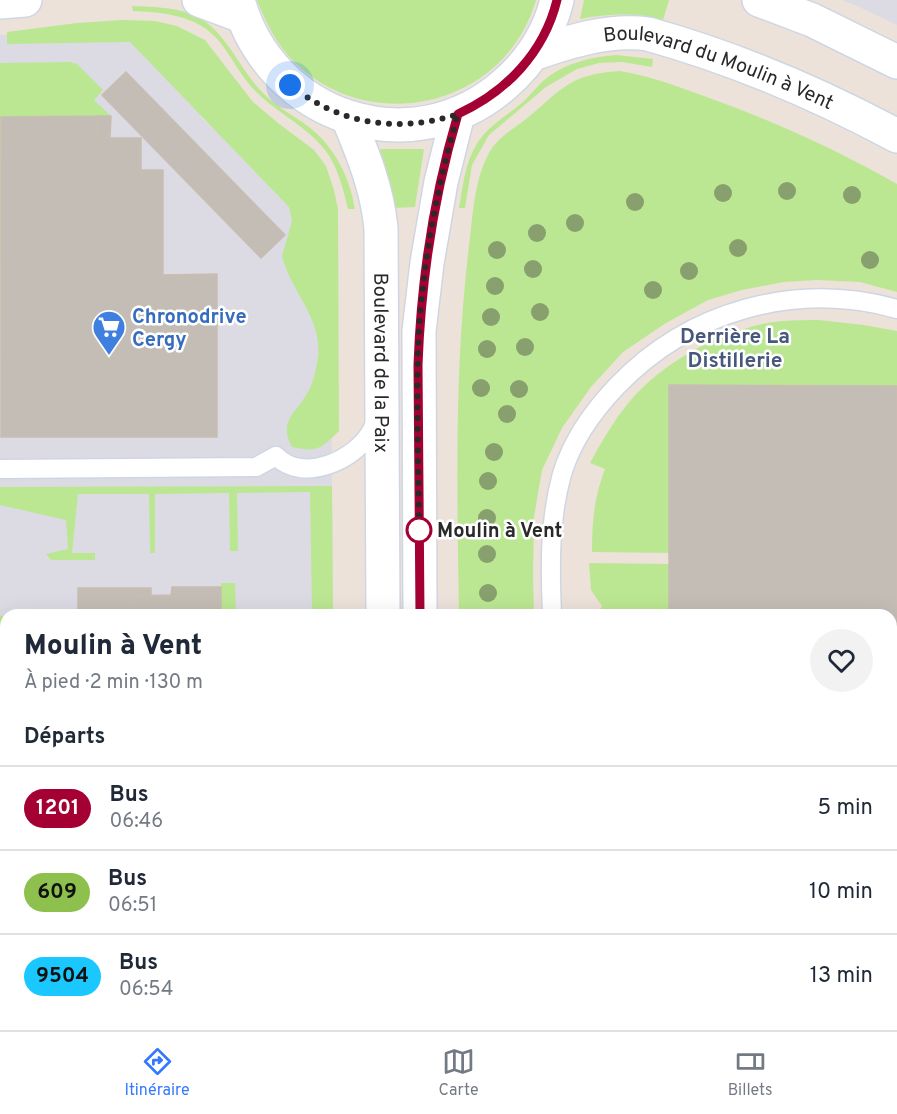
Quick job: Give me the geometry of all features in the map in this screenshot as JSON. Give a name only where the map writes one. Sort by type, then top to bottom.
[{"type":"main road","points":[[0,2],[25,0]]},
{"type":"main road","points":[[199,0],[240,8],[257,46],[277,73],[303,96],[348,118],[396,125],[427,122],[458,114],[500,89],[533,54],[550,22],[557,0]]},
{"type":"main road","points":[[759,0],[812,21],[897,62]]},
{"type":"main road","name":"Boulevard du Moulin à Vent","points":[[533,54],[562,44],[602,35],[633,32],[648,34],[765,75],[826,101],[897,136]]},
{"type":"main road","name":"Boulevard de la Paix","points":[[420,609],[418,365],[420,321],[441,182],[458,114]]},
{"type":"main road","name":"Boulevard de la Paix","points":[[348,118],[369,168],[380,216],[383,609]]},
{"type":"lane","points":[[552,609],[550,577],[553,526],[562,474],[577,438],[602,402],[638,364],[670,342],[708,321],[747,307],[787,300],[829,298],[874,302],[897,309]]},
{"type":"lane","points":[[0,469],[256,467],[276,456],[283,463],[304,468],[335,463],[368,436],[382,403]]},
{"type":"shaded area","points":[[842,0],[897,0],[897,25],[859,7]]},
{"type":"shaded area","points":[[128,31],[162,51],[202,118],[260,170],[330,201],[333,609],[0,609],[0,35]]},
{"type":"green space","points":[[257,0],[536,0],[520,36],[497,65],[467,86],[433,99],[398,104],[361,100],[327,86],[295,63],[273,33]]},
{"type":"green space","points":[[584,0],[669,0],[663,20],[622,15],[580,19]]},
{"type":"green space","points":[[132,6],[169,8],[187,12],[212,27],[261,91],[309,127],[334,154],[345,175],[355,209],[348,209],[337,171],[317,140],[257,93],[210,32],[178,16],[133,11]]},
{"type":"green space","points":[[122,20],[155,21],[177,26],[205,40],[253,102],[314,150],[326,166],[338,209],[339,431],[318,448],[292,447],[287,430],[291,417],[311,385],[316,371],[318,352],[313,323],[282,256],[292,221],[289,207],[130,42],[7,44],[7,32]]},
{"type":"green space","points":[[616,55],[653,59],[652,67],[622,62],[599,63],[577,69],[546,87],[489,135],[472,165],[465,208],[459,208],[470,158],[478,142],[488,130],[523,102],[543,81],[559,70],[586,60]]},
{"type":"green space","points":[[70,62],[77,64],[103,90],[94,100],[111,116],[1,117],[0,437],[0,63]]},
{"type":"green space","points":[[620,71],[644,76],[736,108],[806,137],[897,184],[897,292],[860,282],[817,280],[784,282],[742,290],[708,300],[666,323],[623,352],[591,387],[562,428],[542,470],[534,517],[534,609],[459,609],[458,430],[461,338],[472,223],[480,175],[489,153],[506,134],[567,85],[588,76]]},
{"type":"green space","points":[[381,149],[424,149],[415,207],[393,208],[379,152]]},
{"type":"green space","points":[[819,320],[897,331],[897,386],[670,386],[669,553],[592,552],[594,510],[605,469],[590,463],[619,416],[644,386],[679,359],[741,330],[782,321]]},
{"type":"green space","points":[[332,486],[333,609],[312,609],[310,492],[237,493],[238,551],[230,551],[229,493],[155,494],[155,553],[150,553],[149,494],[78,494],[72,553],[95,553],[95,560],[51,560],[46,554],[68,549],[66,520],[0,505],[0,487]]},
{"type":"green space","points":[[589,563],[669,564],[669,609],[600,609],[602,606],[591,590]]},
{"type":"green space","points":[[221,583],[235,583],[236,609],[221,609]]},
{"type":"building","points":[[126,72],[285,235],[261,258],[102,95]]},
{"type":"building","points":[[98,116],[111,116],[110,138],[98,138]]},
{"type":"building","name":"Chronodrive Cergy","points":[[98,116],[98,138],[122,138],[141,159],[141,182],[163,182],[163,275],[217,274],[217,437],[1,437],[1,117]]},
{"type":"building","points":[[122,138],[141,138],[141,159]]},
{"type":"building","points":[[142,170],[163,170],[163,182],[141,182]]},
{"type":"building","points":[[669,385],[897,386],[897,609],[669,609]]},
{"type":"building","points":[[172,587],[221,587],[221,609],[131,609],[131,596],[171,595]]},
{"type":"building","points":[[78,588],[151,588],[151,596],[131,596],[131,609],[78,609]]},
{"type":"bus line","name":"1201","points":[[420,609],[419,331],[427,263],[448,148],[458,114],[500,89],[512,79],[533,54],[550,22],[557,0]]},
{"type":"place","name":"Chronodrive Cergy","points":[[109,356]]},
{"type":"place","name":"Moulin à Vent","points":[[419,530]]},
{"type":"district","name":"Derrière La Distillerie","points":[[735,348]]},
{"type":"route","points":[[290,85],[317,104],[348,118],[364,122],[412,124],[458,114],[441,182],[427,263],[419,331],[418,365],[419,539],[419,530]]}]
